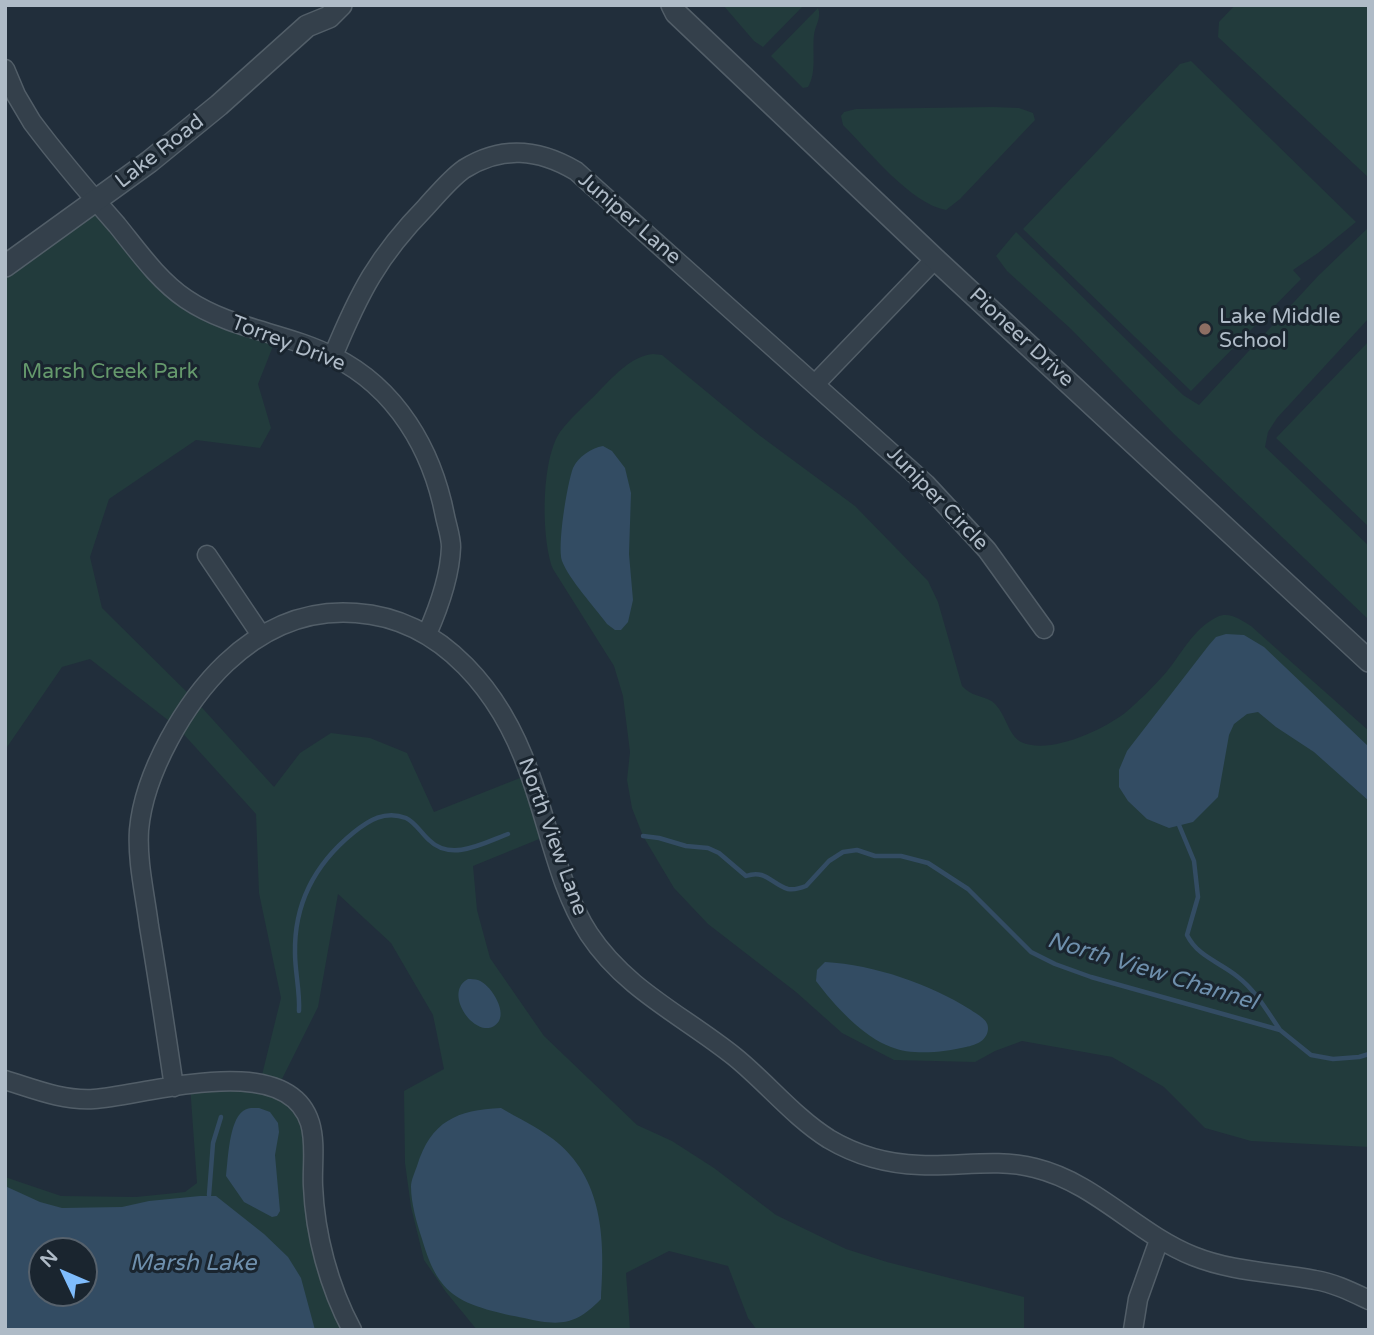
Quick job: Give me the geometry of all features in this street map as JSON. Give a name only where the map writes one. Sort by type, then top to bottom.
[{"type":"street","name":"Lake Road","points":[[5,266],[96,201],[219,105],[307,26],[319,5]]},
{"type":"street","name":"Lake Road","points":[[307,26],[329,17],[341,5]]},
{"type":"street","name":"Pioneer Drive","points":[[669,8],[1369,661]]},
{"type":"street","name":"Torrey Drive","points":[[5,69],[16,96],[32,122],[158,275],[184,298],[219,318],[332,356],[385,392],[405,417],[425,452],[440,487],[451,546],[440,604],[427,634]]},
{"type":"street","name":"Juniper Lane","points":[[332,356],[368,280],[405,228],[464,169],[489,158],[523,152],[546,156],[576,171],[816,383]]},
{"type":"street","points":[[816,383],[935,259]]},
{"type":"street","name":"Juniper Circle","points":[[816,383],[895,454],[957,516],[987,550],[1044,629]]},
{"type":"street","points":[[207,555],[261,635]]},
{"type":"street","name":"North View Lane","points":[[174,1087],[139,854],[142,809],[159,761],[184,716],[216,672],[261,635],[309,615],[336,612],[366,614],[388,619],[427,634],[475,675],[513,735],[528,769],[573,903],[588,933],[611,963],[632,984],[730,1053],[828,1138],[853,1151],[900,1164],[924,1166],[1001,1163],[1051,1173],[1093,1192],[1159,1240],[1200,1259],[1228,1268],[1319,1280],[1369,1300]]},
{"type":"street","points":[[5,1080],[71,1099],[94,1099],[207,1082],[260,1083],[278,1087],[294,1098],[304,1111],[313,1136],[316,1219],[335,1291],[352,1330]]},
{"type":"street","points":[[1133,1330],[1138,1299],[1159,1240]]},
{"type":"green space","points":[[723,5],[804,5],[763,47],[754,41]]},
{"type":"green space","points":[[1235,5],[1369,5],[1369,178],[1218,37],[1219,22]]},
{"type":"green space","points":[[818,8],[811,81],[808,87],[803,88],[771,56]]},
{"type":"green space","points":[[1191,61],[1356,222],[1293,270],[1301,279],[1191,391],[1023,229],[1180,64]]},
{"type":"green space","points":[[1019,108],[1033,113],[1035,120],[960,199],[946,210],[933,206],[905,187],[843,125],[841,116],[844,112],[856,109]]},
{"type":"green space","name":"Marsh Creek Park","points":[[96,201],[184,298],[277,336],[258,384],[271,428],[260,448],[196,440],[109,499],[90,557],[102,608],[195,700],[274,787],[300,753],[331,733],[370,738],[407,753],[434,812],[530,774],[549,835],[473,866],[477,910],[490,958],[544,1036],[637,1125],[672,1141],[714,1168],[776,1215],[846,1249],[1024,1297],[1024,1330],[757,1330],[748,1318],[728,1266],[669,1251],[626,1273],[630,1330],[477,1330],[424,1260],[411,1207],[405,1163],[404,1091],[444,1069],[433,1015],[391,943],[338,894],[318,1007],[278,1087],[305,1111],[313,1187],[352,1330],[5,1330],[5,1177],[61,1196],[136,1197],[185,1192],[197,1183],[190,1085],[260,1083],[281,998],[259,893],[256,814],[178,728],[90,659],[62,667],[5,750],[5,266]]},
{"type":"green space","points":[[1369,227],[1369,318],[1277,418],[1268,432],[1265,447],[1369,546],[1369,620],[1174,434],[1071,329],[1007,271],[996,256],[1016,232],[1183,395],[1199,405],[1318,276]]},
{"type":"green space","points":[[1369,341],[1369,527],[1276,438]]},
{"type":"green space","points":[[653,354],[662,355],[759,435],[855,506],[928,581],[938,602],[962,686],[970,693],[994,703],[1021,742],[1033,745],[1060,743],[1089,734],[1115,720],[1159,681],[1201,628],[1221,615],[1235,617],[1251,626],[1369,731],[1369,1147],[1251,1141],[1205,1128],[1164,1087],[1112,1057],[1022,1041],[975,1062],[894,1060],[842,1033],[796,992],[708,924],[674,888],[643,836],[632,808],[627,780],[630,752],[623,696],[614,666],[553,569],[545,519],[549,461],[560,432],[612,377],[638,358]]},
{"type":"water","points":[[603,446],[612,451],[625,468],[631,493],[629,554],[633,600],[628,622],[621,630],[615,630],[607,624],[571,577],[562,561],[561,553],[563,515],[573,468],[585,454]]},
{"type":"water","points":[[1226,634],[1244,635],[1264,647],[1369,747],[1369,801],[1314,752],[1258,712],[1247,714],[1234,724],[1229,735],[1218,797],[1193,822],[1169,828],[1147,819],[1128,801],[1119,787],[1119,770],[1127,751],[1209,645],[1216,637]]},
{"type":"water","points":[[825,962],[863,967],[920,984],[982,1018],[988,1026],[987,1033],[977,1044],[948,1050],[919,1052],[891,1047],[860,1028],[840,1010],[816,981],[817,970]]},
{"type":"water","points":[[468,979],[483,982],[499,1004],[501,1016],[491,1027],[483,1028],[474,1023],[461,1006],[458,996],[461,986]]},
{"type":"water","points":[[259,1108],[270,1112],[278,1123],[275,1155],[280,1211],[277,1216],[272,1217],[244,1202],[226,1176],[230,1141],[238,1116],[245,1110]]},
{"type":"water","points":[[501,1108],[553,1139],[583,1172],[592,1191],[601,1233],[601,1299],[583,1314],[566,1322],[536,1321],[468,1303],[453,1294],[441,1282],[427,1254],[415,1213],[411,1187],[423,1151],[438,1128],[448,1121],[471,1112]]},
{"type":"water","name":"Marsh Lake","points":[[5,1186],[40,1202],[62,1208],[122,1207],[149,1201],[216,1196],[288,1257],[301,1278],[315,1330],[5,1330]]},
{"type":"waterway","name":"North View Channel","points":[[299,1011],[295,960],[298,918],[303,901],[318,871],[353,833],[371,820],[391,815],[406,818],[429,840],[447,850],[468,849],[508,834]]},
{"type":"waterway","points":[[1179,825],[1194,861],[1198,897],[1187,935],[1197,949],[1231,972],[1250,989],[1280,1030]]},
{"type":"waterway","name":"North View Channel","points":[[643,836],[708,848],[719,853],[746,876],[759,874],[790,889],[806,886],[829,861],[843,852],[857,850],[875,856],[901,856],[928,863],[968,889],[1031,952],[1055,964],[1091,977],[1280,1030],[1311,1055],[1333,1059],[1369,1054]]},
{"type":"waterway","name":"North View Channel","points":[[209,1195],[213,1143],[221,1117]]},
{"type":"place","name":"Lake Middle School","points":[[1205,329]]}]
